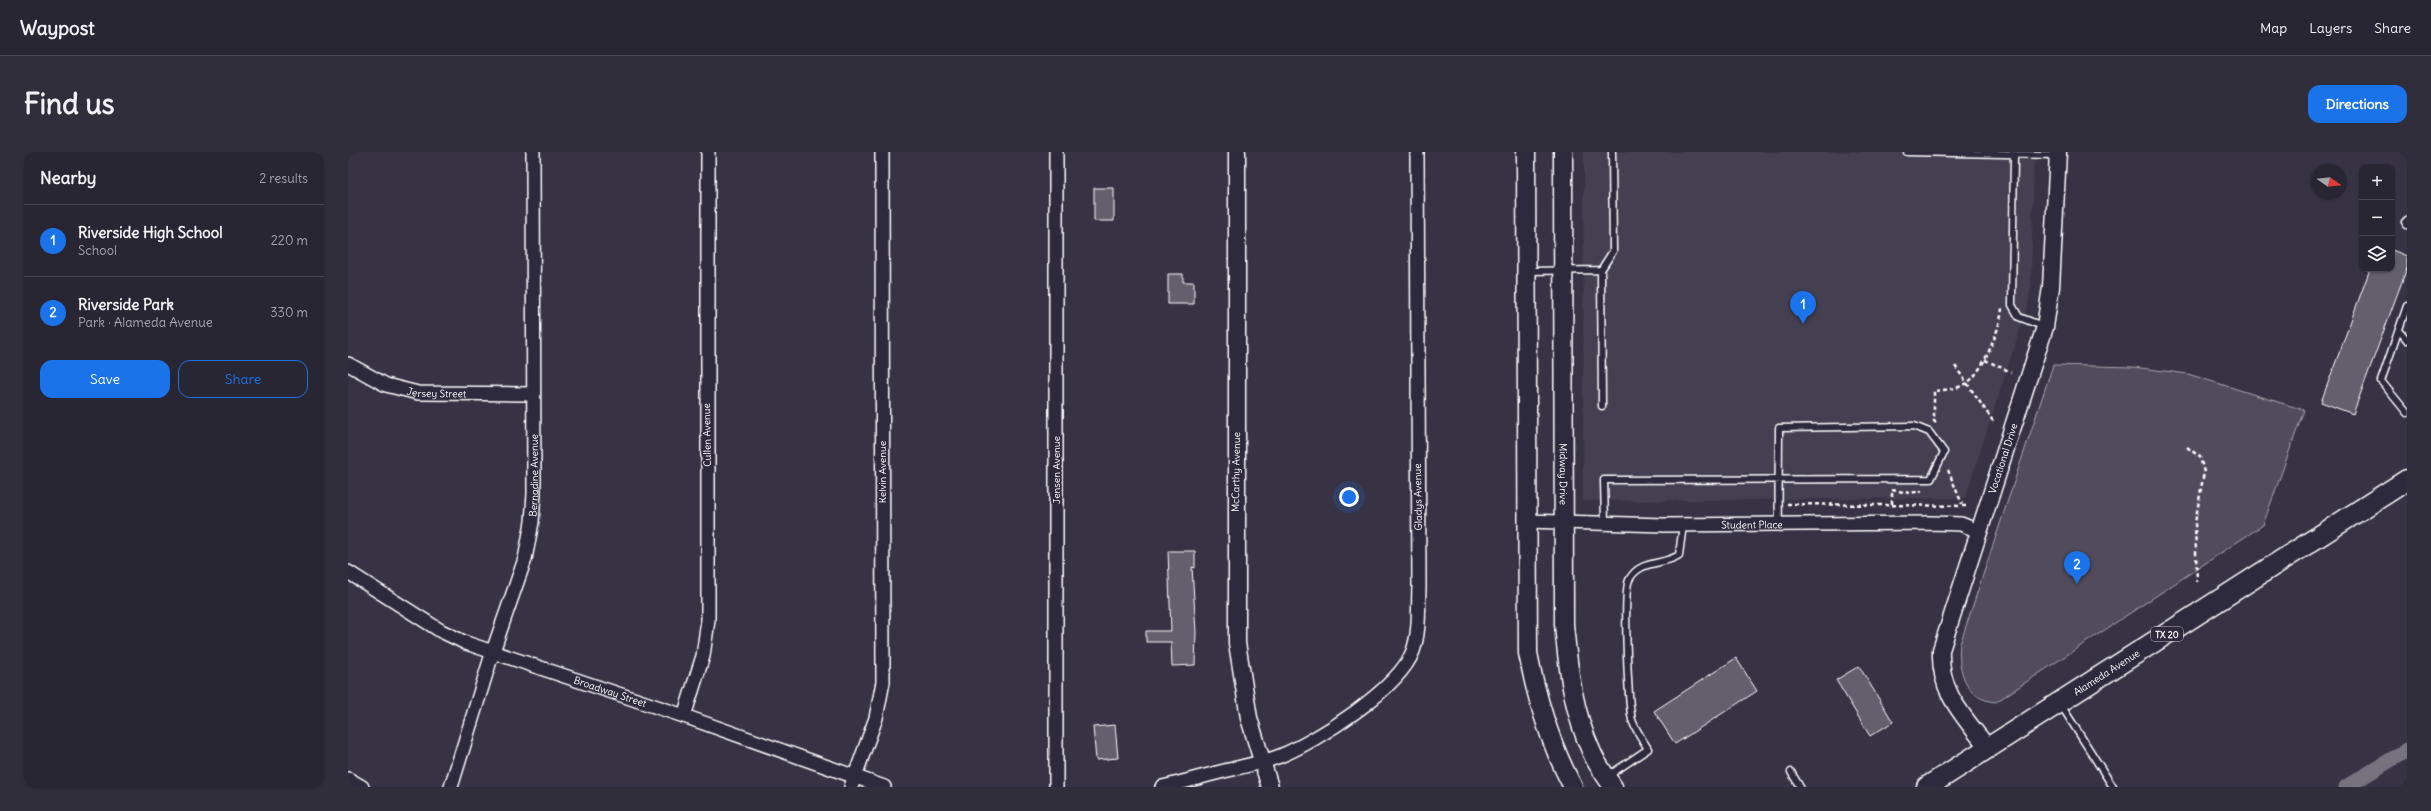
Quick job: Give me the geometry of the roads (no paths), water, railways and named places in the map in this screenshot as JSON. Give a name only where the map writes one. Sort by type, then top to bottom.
[{"type":"main road","points":[[1526,152],[1527,635],[1535,691],[1546,730],[1574,787]]},
{"type":"main road","name":"Midway Drive","points":[[1563,152],[1564,617],[1568,672],[1587,740],[1592,753],[1610,782]]},
{"type":"main road","name":"Alameda Avenue","points":[[1927,787],[2407,480]]},
{"type":"street","name":"Bernadine Avenue","points":[[451,787],[493,651],[525,559],[530,538],[534,494],[533,152]]},
{"type":"street","name":"Cullen Avenue","points":[[684,716],[704,656],[708,620],[708,152]]},
{"type":"street","name":"Kelvin Avenue","points":[[853,782],[876,718],[883,682],[882,152]]},
{"type":"street","name":"Jensen Avenue","points":[[1056,152],[1056,787]]},
{"type":"street","name":"McCarthy Avenue","points":[[1237,152],[1237,643],[1249,718],[1270,787]]},
{"type":"street","name":"Gladys Avenue","points":[[1262,761],[1297,748],[1376,695],[1406,666],[1417,638],[1419,588],[1417,152]]},
{"type":"street","name":"Vocational Drive","points":[[1988,748],[1950,696],[1940,668],[1940,650],[2045,327],[2051,287],[2057,154]]},
{"type":"street","name":"Jersey Street","points":[[348,364],[386,385],[418,393],[533,394]]},
{"type":"street","name":"Student Place","points":[[1526,521],[1683,525],[1779,523],[1932,523],[1962,524],[1978,531]]},
{"type":"street","name":"Broadway Street","points":[[348,572],[441,631],[493,651],[684,716],[853,782],[884,787]]},
{"type":"street","points":[[1162,787],[1262,761]]},
{"type":"street","points":[[348,779],[362,787]]},
{"type":"lane","points":[[1602,406],[1601,270],[1613,251],[1612,152]]},
{"type":"lane","points":[[1907,152],[2057,154]]},
{"type":"lane","points":[[2014,154],[2012,305],[2019,317],[2045,327]]},
{"type":"lane","points":[[2407,220],[2405,222],[2407,225]]},
{"type":"lane","points":[[1526,271],[1564,272],[1601,270]]},
{"type":"lane","points":[[2407,306],[2381,382],[2407,413]]},
{"type":"lane","points":[[2399,330],[2407,340]]},
{"type":"lane","points":[[1605,523],[1604,480],[1779,479],[1931,479],[1944,452],[1929,432],[1914,426],[1779,428],[1779,479],[1778,504],[1779,523]]},
{"type":"lane","points":[[1610,782],[1648,749],[1632,720],[1625,603],[1629,580],[1641,567],[1670,562],[1679,555],[1683,525]]},
{"type":"lane","points":[[2059,702],[2094,760],[2114,787]]},
{"type":"lane","points":[[1791,772],[1800,787]]},
{"type":"waterway","points":[[2346,787],[2407,750]]},
{"type":"place","name":"Riverside High School","points":[[1803,324]]},
{"type":"place","name":"Riverside Park","points":[[2077,584]]}]
